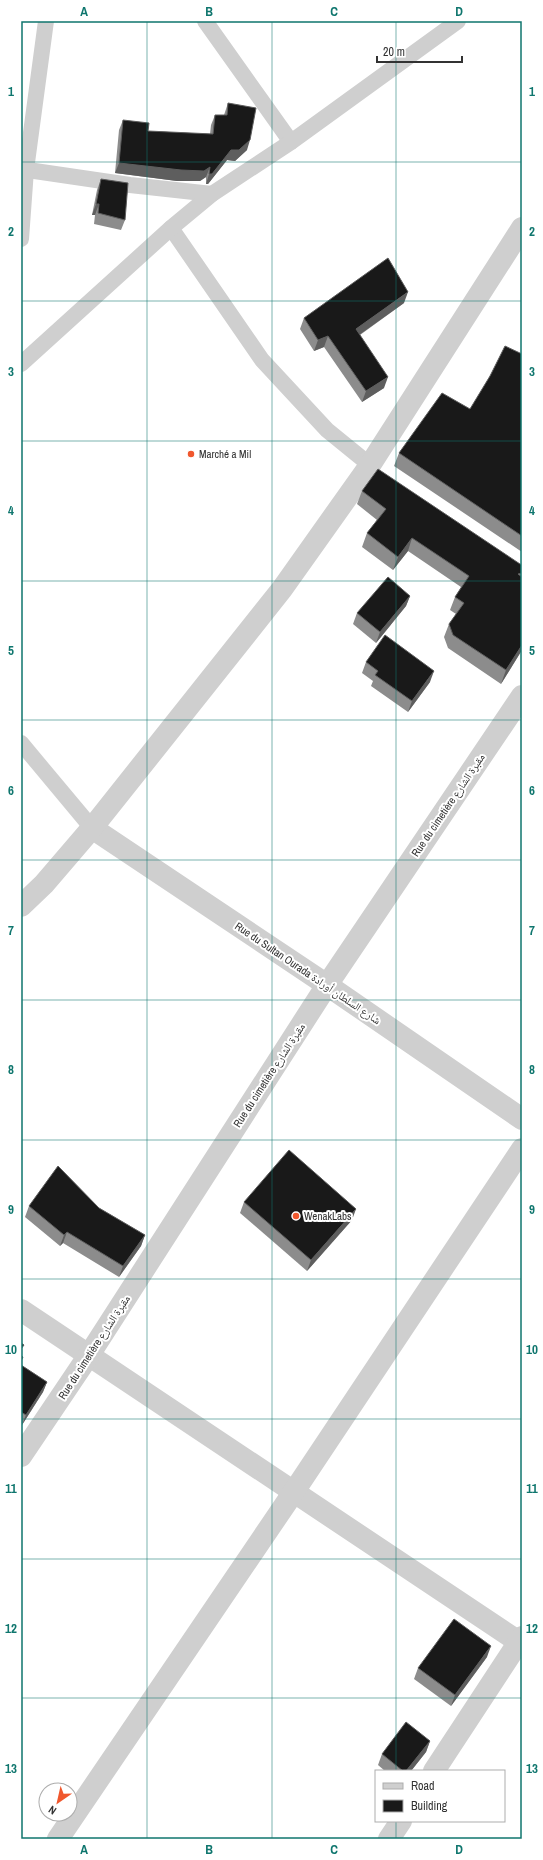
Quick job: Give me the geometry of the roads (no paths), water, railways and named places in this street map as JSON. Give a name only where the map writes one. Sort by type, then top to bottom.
[{"type":"street","points":[[21,906],[44,884],[92,828],[282,589],[370,465],[522,228]]},
{"type":"street","points":[[370,465],[389,478]]},
{"type":"street","name":"Rue du cimetière مقبرة الشارع","points":[[21,1456],[89,1355],[327,985],[522,696]]},
{"type":"street","name":"Rue du Sultan Ourada شارع السلطان أورادة","points":[[92,828],[327,985],[522,1119]]},
{"type":"street","points":[[58,1839],[293,1493],[522,1149]]},
{"type":"street","points":[[21,1310],[293,1493],[521,1641],[435,1770]]},
{"type":"street","points":[[389,1839],[400,1822]]},
{"type":"lane","points":[[21,239],[24,169],[46,21]]},
{"type":"lane","points":[[205,21],[291,142]]},
{"type":"lane","points":[[21,364],[171,228],[212,194],[291,142],[458,21]]},
{"type":"lane","points":[[24,169],[130,185],[212,194]]},
{"type":"lane","points":[[171,228],[262,360],[327,430],[370,465]]},
{"type":"lane","points":[[21,743],[92,828]]},
{"type":"place","name":"Marché a Mil","points":[[191,454]]},
{"type":"place","name":"WenakLabs","points":[[296,1216]]}]
